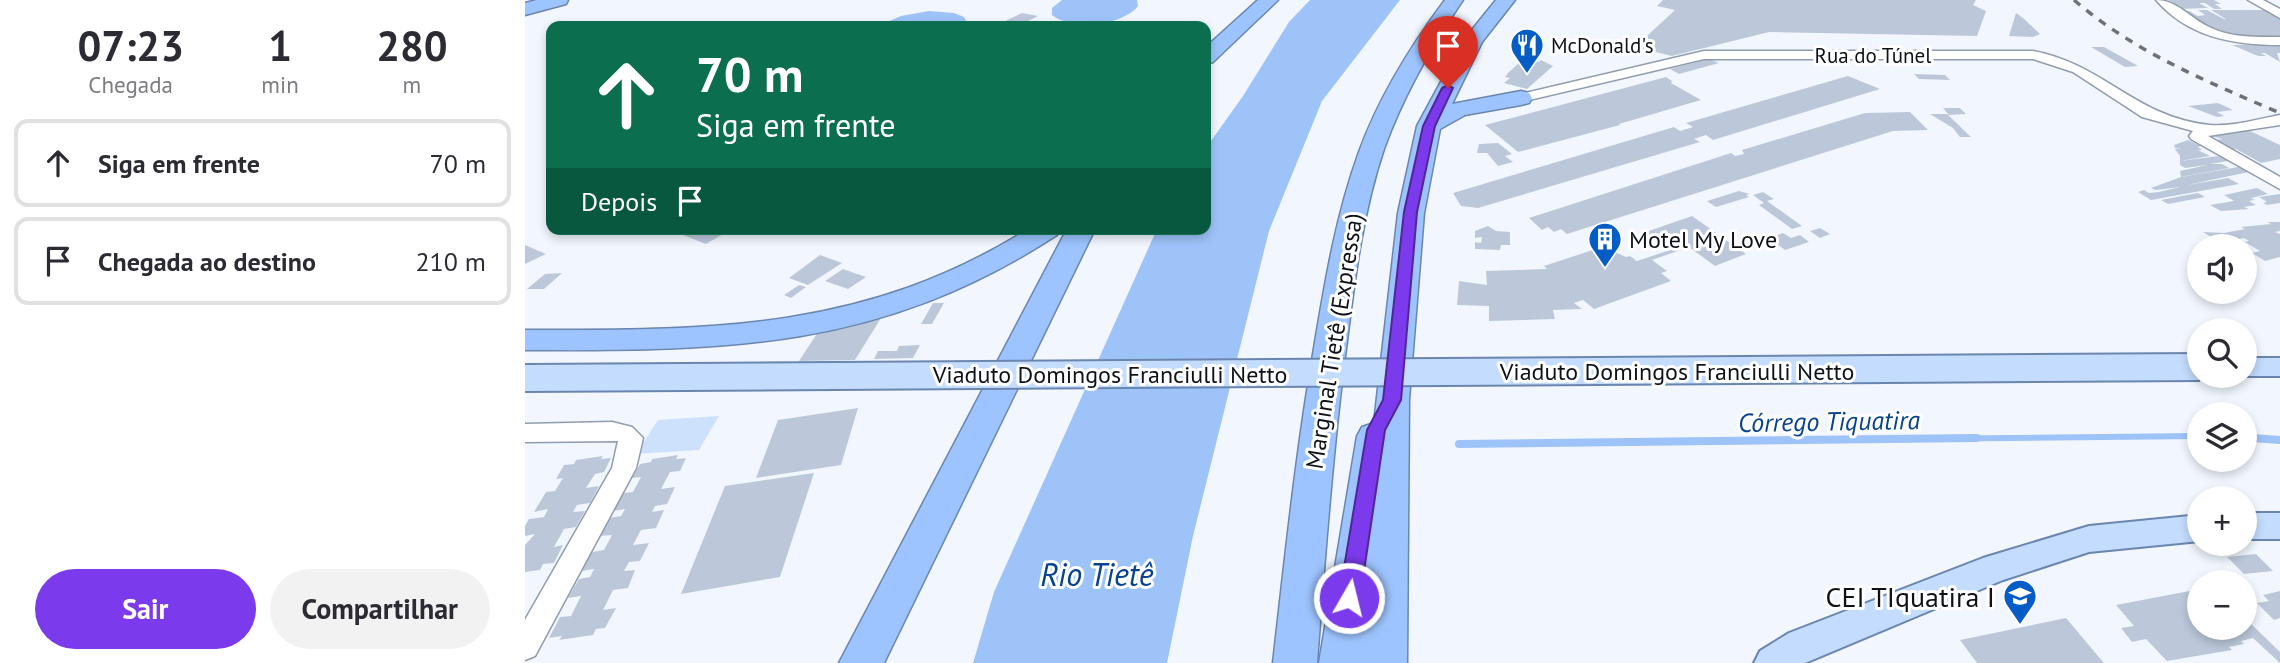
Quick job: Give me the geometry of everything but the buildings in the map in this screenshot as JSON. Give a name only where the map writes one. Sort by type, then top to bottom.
[{"type":"highway","points":[[525,9],[559,0]]},
{"type":"highway","points":[[1211,53],[1269,0]]},
{"type":"highway","name":"Marginal Tietê (Expressa)","points":[[1295,663],[1315,448],[1343,255],[1356,202],[1382,124],[1427,37],[1454,0]]},
{"type":"highway","points":[[1382,124],[1457,26],[1483,0]]},
{"type":"highway","points":[[1385,663],[1392,400],[1411,212],[1429,126],[1473,41],[1506,0]]},
{"type":"highway","points":[[1457,70],[1464,89],[1473,95],[1489,99],[1521,98]]},
{"type":"highway","points":[[1429,126],[1458,109],[1521,98]]},
{"type":"highway","points":[[525,340],[712,338],[802,328],[946,286],[975,273],[1037,235]]},
{"type":"highway","points":[[863,656],[1078,235]]},
{"type":"highway","points":[[1341,663],[1376,430],[1392,400]]},
{"type":"main road","name":"Viaduto Domingos Franciulli Netto","points":[[525,378],[2187,367]]},
{"type":"main road","points":[[2257,367],[2280,367]]},
{"type":"main road","points":[[2257,526],[2280,526]]},
{"type":"main road","points":[[1773,663],[1802,645],[1995,568],[2089,540],[2187,529]]},
{"type":"main road","points":[[1386,627],[1410,663]]},
{"type":"main road","points":[[1809,663],[1844,630]]},
{"type":"street","points":[[2162,0],[2194,23],[2222,38],[2280,41]]},
{"type":"street","points":[[2254,0],[2280,14]]},
{"type":"street","name":"Rua do Túnel","points":[[1521,98],[1704,55],[2033,55],[2059,60],[2081,69],[2127,102],[2162,119],[2213,130]]},
{"type":"street","points":[[2276,124],[2213,130],[2197,136],[2280,184]]},
{"type":"street","points":[[525,433],[612,431],[624,433],[631,438],[624,468],[525,647]]},
{"type":"shaded area","points":[[719,416],[699,450],[636,454],[658,420]]},
{"type":"water","points":[[1062,0],[1137,0],[1138,6],[1131,13],[1112,21],[1065,21],[1052,15],[1052,8]]},
{"type":"water","name":"Rio Tietê","points":[[1310,0],[1400,0],[1322,101],[1269,231],[1193,536],[1167,663],[973,663],[994,592],[1154,235],[1211,235],[1211,141],[1243,96],[1289,22]]},
{"type":"water","points":[[929,11],[954,13],[964,17],[966,21],[890,21]]},
{"type":"waterway","name":"Córrego Tiquatira","points":[[1815,440],[2187,436]]},
{"type":"waterway","name":"Córrego Tiquatira","points":[[1459,444],[1977,438]]},
{"type":"waterway","name":"Córrego Tiquatira","points":[[2257,438],[2280,440],[2257,439]]},
{"type":"railway","points":[[2074,0],[2097,19],[2147,50],[2199,77],[2280,113]]},
{"type":"place","name":"McDonald's","points":[[1527,75]]},
{"type":"place","name":"Motel My Love","points":[[1605,269]]},
{"type":"place","name":"CEI TIquatira I","points":[[2020,626]]},
{"type":"route","points":[[1349,598],[1376,430],[1392,400],[1411,212],[1429,126],[1448,88]]}]
